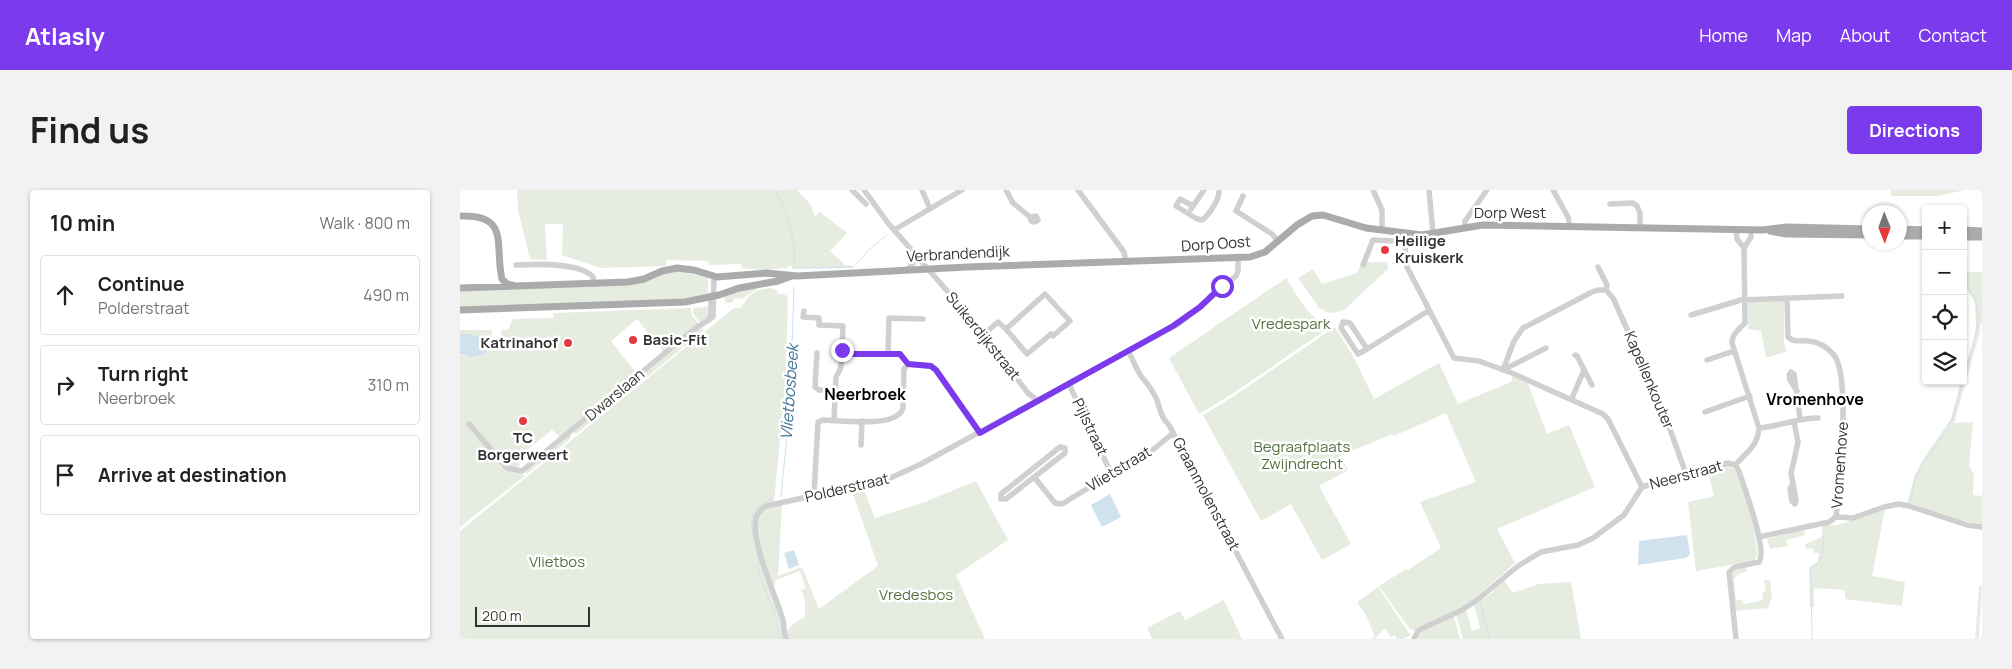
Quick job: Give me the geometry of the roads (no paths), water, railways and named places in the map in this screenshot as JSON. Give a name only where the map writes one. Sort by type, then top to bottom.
[{"type":"main road","name":"Dorp Oost","points":[[1126,262],[1259,255],[1294,227],[1316,216],[1328,216],[1366,228],[1382,230]]},
{"type":"main road","points":[[460,218],[481,217],[494,226],[499,239],[502,279],[507,284],[517,286]]},
{"type":"main road","points":[[460,218],[477,220],[484,223],[491,228],[496,236],[496,278],[493,283],[483,287]]},
{"type":"main road","name":"Dorp West","points":[[1382,230],[1422,235],[1483,225],[1762,230],[1786,234],[1833,231]]},
{"type":"main road","points":[[1833,231],[1862,229]]},
{"type":"main road","points":[[1907,229],[1922,230]]},
{"type":"main road","points":[[1967,230],[1982,231]]},
{"type":"main road","points":[[1833,231],[1862,234]]},
{"type":"main road","points":[[1907,236],[1922,236]]},
{"type":"main road","points":[[1967,237],[1982,237]]},
{"type":"main road","name":"Verbrandendijk","points":[[460,288],[636,282],[662,271],[677,268],[694,270],[714,277],[767,273],[792,276],[1126,262]]},
{"type":"main road","name":"Verbrandendijk","points":[[460,310],[680,303],[711,298],[739,288],[778,281],[792,276]]},
{"type":"street","points":[[852,190],[866,204]]},
{"type":"street","name":"Suikerdijkstraat","points":[[864,190],[877,210],[984,334],[1028,393],[1038,401]]},
{"type":"street","points":[[922,190],[930,209]]},
{"type":"street","points":[[894,230],[962,190]]},
{"type":"street","points":[[1006,190],[1013,203],[1030,217]]},
{"type":"street","points":[[1078,190],[1124,252],[1126,262]]},
{"type":"street","points":[[1189,214],[1204,190]]},
{"type":"street","points":[[1193,206],[1180,199],[1176,206],[1199,220],[1204,219],[1218,197],[1219,190]]},
{"type":"street","points":[[1373,190],[1382,210],[1382,230]]},
{"type":"street","points":[[1429,190],[1432,233]]},
{"type":"street","points":[[1465,227],[1465,221],[1486,190]]},
{"type":"street","points":[[1553,190],[1574,227]]},
{"type":"street","points":[[1243,196],[1236,211],[1272,234],[1278,241]]},
{"type":"street","points":[[1610,204],[1633,203],[1637,206],[1640,213],[1640,228]]},
{"type":"street","points":[[1735,466],[1754,447],[1758,440],[1759,428],[1732,340],[1736,332],[1746,323],[1744,248],[1737,239],[1736,230]]},
{"type":"street","points":[[1744,248],[1750,239],[1751,230]]},
{"type":"street","points":[[1406,234],[1406,265],[1454,358],[1480,361],[1572,398],[1601,412],[1608,419],[1642,487]]},
{"type":"street","points":[[1363,265],[1373,240],[1405,243]]},
{"type":"street","points":[[907,270],[915,261],[912,251]]},
{"type":"street","name":"Polderstraat","points":[[786,639],[783,621],[768,579],[756,533],[756,520],[760,510],[766,506],[896,476],[980,433],[1178,324],[1236,276],[1238,257]]},
{"type":"street","points":[[516,265],[565,266],[590,274],[594,277],[594,284]]},
{"type":"street","name":"Kapellenkouter","points":[[1598,267],[1607,285],[1606,290],[1614,298],[1643,361],[1661,404],[1686,474]]},
{"type":"street","name":"Dwarslaan","points":[[469,424],[507,468],[522,471],[693,330],[714,315],[711,298],[714,277]]},
{"type":"street","points":[[1503,370],[1514,341],[1524,328],[1592,292],[1606,290]]},
{"type":"street","points":[[984,334],[998,322],[1027,354],[1051,334],[1053,336],[1070,321],[1044,294],[1006,329]]},
{"type":"street","points":[[1691,315],[1723,304],[1746,300],[1842,296]]},
{"type":"street","name":"Vromenhove","points":[[1787,298],[1788,337],[1793,341],[1809,341],[1826,348],[1837,359],[1841,370],[1843,421],[1836,517]]},
{"type":"street","points":[[804,310],[803,317],[819,318],[819,325],[842,326],[842,348],[844,354],[836,377],[834,420]]},
{"type":"street","points":[[1367,349],[1350,322],[1342,323],[1341,328],[1358,354],[1367,349],[1428,310]]},
{"type":"street","points":[[888,354],[889,318],[923,319]]},
{"type":"street","points":[[1503,370],[1546,348]]},
{"type":"street","name":"Graanmolenstraat","points":[[1128,351],[1157,402],[1165,421],[1174,432],[1282,639]]},
{"type":"street","points":[[1707,360],[1734,351]]},
{"type":"street","points":[[816,353],[815,388],[836,391]]},
{"type":"street","points":[[844,354],[900,354],[908,364],[931,366],[980,433]]},
{"type":"street","points":[[1575,355],[1592,385]]},
{"type":"street","points":[[814,495],[818,422],[834,420],[883,422],[902,412],[904,369],[908,364]]},
{"type":"street","points":[[1572,398],[1584,370]]},
{"type":"street","name":"Pijlstraat","points":[[1069,384],[1110,471]]},
{"type":"street","points":[[1797,391],[1800,418]]},
{"type":"street","points":[[1705,412],[1750,396]]},
{"type":"street","points":[[1759,428],[1794,422],[1800,418],[1818,418]]},
{"type":"street","points":[[862,421],[862,444]]},
{"type":"street","points":[[1793,483],[1791,474],[1798,442],[1794,422]]},
{"type":"street","name":"Vlietstraat","points":[[1034,477],[1054,503],[1062,504],[1108,476],[1110,471],[1117,471],[1151,451],[1174,432]]},
{"type":"street","points":[[1060,448],[1065,448],[1065,453],[1034,477],[1006,499],[1001,499],[1001,494],[1060,448]]},
{"type":"street","name":"Neerstraat","points":[[1414,639],[1423,628],[1462,610],[1518,566],[1541,552],[1578,545],[1599,534],[1624,514],[1642,487],[1725,464],[1735,466],[1739,471],[1760,537],[1762,558],[1760,562],[1735,567],[1731,569],[1728,575],[1736,639]]},
{"type":"street","points":[[1760,537],[1829,522],[1836,517],[1853,518],[1899,504],[1967,525],[1982,527]]},
{"type":"water","points":[[460,334],[470,334],[487,339],[488,349],[486,353],[474,357],[460,354]]},
{"type":"water","points":[[1110,494],[1121,517],[1102,527],[1091,505]]},
{"type":"water","points":[[1687,535],[1690,554],[1686,558],[1638,565],[1639,541]]},
{"type":"water","points":[[794,550],[799,565],[789,569],[784,553]]},
{"type":"waterway","points":[[776,190],[790,226],[794,245],[794,268],[853,267],[872,247],[887,235]]},
{"type":"waterway","name":"Vlietbosbeek","points":[[779,496],[781,496],[790,405],[794,287]]},
{"type":"waterway","points":[[1967,287],[1975,299],[1977,311],[1976,331],[1967,366]]},
{"type":"waterway","points":[[1907,504],[1910,501],[1915,478],[1949,427],[1962,385]]},
{"type":"waterway","name":"Vlietbosbeek","points":[[753,536],[751,523],[753,513],[771,499]]},
{"type":"waterway","points":[[1812,639],[1811,572],[1823,550],[1824,536]]},
{"type":"waterway","name":"Vlietbosbeek","points":[[758,557],[758,570],[777,622],[780,639]]},
{"type":"waterway","points":[[1480,602],[1490,639]]},
{"type":"place","name":"Heilige Kruiskerk","points":[[1385,250]]},
{"type":"place","name":"Basic-Fit","points":[[633,340]]},
{"type":"place","name":"Katrinahof","points":[[568,343]]},
{"type":"place","name":"TC Borgerweert","points":[[523,421]]},
{"type":"district","name":"Neerbroek","points":[[865,394]]},
{"type":"district","name":"Vromenhove","points":[[1815,399]]},
{"type":"park label","name":"Vredespark","points":[[1291,324]]},
{"type":"park label","name":"Begraafplaats Zwijndrecht","points":[[1302,456]]},
{"type":"park label","name":"Vlietbos","points":[[557,562]]},
{"type":"park label","name":"Vredesbos","points":[[916,595]]}]
